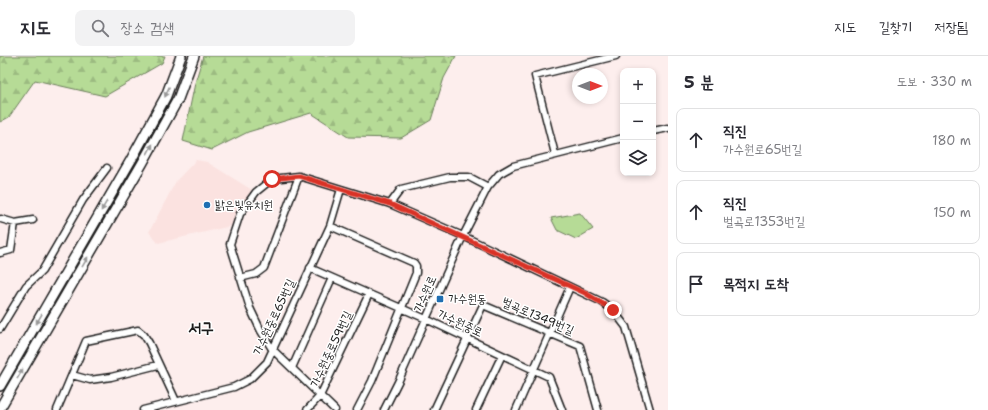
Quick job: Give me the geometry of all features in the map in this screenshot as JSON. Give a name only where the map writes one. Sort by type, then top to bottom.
[{"type":"main road","points":[[1,384],[131,160],[166,96],[181,56]]},
{"type":"main road","points":[[1,409],[178,99],[194,56]]},
{"type":"street","points":[[555,154],[535,76],[616,56]]},
{"type":"street","points":[[656,130],[668,128]]},
{"type":"street","name":"가수원로","points":[[384,410],[462,236],[488,187],[499,174],[513,166],[555,154],[620,139]]},
{"type":"street","points":[[0,329],[26,286],[42,271],[83,200],[107,168]]},
{"type":"street","points":[[240,278],[256,274],[264,268],[299,176]]},
{"type":"street","points":[[335,410],[272,349],[261,332],[250,308],[230,244],[240,214],[256,192],[272,179],[299,176],[390,204],[585,293],[613,310],[626,327],[650,410]]},
{"type":"street","points":[[390,204],[402,189],[450,177],[469,177],[488,187]]},
{"type":"street","name":"가수원중로65번길","points":[[143,410],[234,387],[250,379],[267,362],[330,226],[340,189]]},
{"type":"street","points":[[1,218],[15,223],[33,220]]},
{"type":"street","points":[[0,253],[11,250],[15,223]]},
{"type":"street","points":[[330,226],[414,263],[416,266],[416,273],[402,309],[372,381],[357,410]]},
{"type":"street","name":"가수원중로","points":[[310,268],[426,319],[549,377],[562,410]]},
{"type":"street","points":[[292,368],[332,278]]},
{"type":"street","points":[[516,410],[570,287]]},
{"type":"street","name":"가수원중로59번길","points":[[307,410],[320,396],[369,294]]},
{"type":"street","name":"벌곡로1349번길","points":[[468,339],[483,305],[580,346],[598,410]]},
{"type":"street","points":[[57,410],[86,341],[138,330],[146,339],[176,402]]},
{"type":"street","points":[[434,410],[468,339]]},
{"type":"street","points":[[476,410],[502,355]]},
{"type":"street","points":[[72,375],[90,380],[111,377],[158,365]]},
{"type":"shaded area","points":[[196,160],[207,162],[252,190],[231,226],[158,243],[149,232],[176,181]]},
{"type":"green space","points":[[0,56],[165,56],[162,63],[105,96],[35,80],[9,117],[0,122]]},
{"type":"green space","points":[[203,56],[456,56],[444,78],[431,120],[401,138],[348,137],[311,113],[248,132],[212,150],[183,141],[195,83]]},
{"type":"green space","points":[[580,213],[593,229],[576,239],[557,230],[551,218]]},
{"type":"place","name":"밝은빛유치원","points":[[207,205]]},
{"type":"place","name":"가수원동","points":[[440,299]]},
{"type":"district","name":"서구","points":[[201,327]]},
{"type":"route","points":[[272,179],[299,176],[390,204],[585,293],[613,310]]}]
